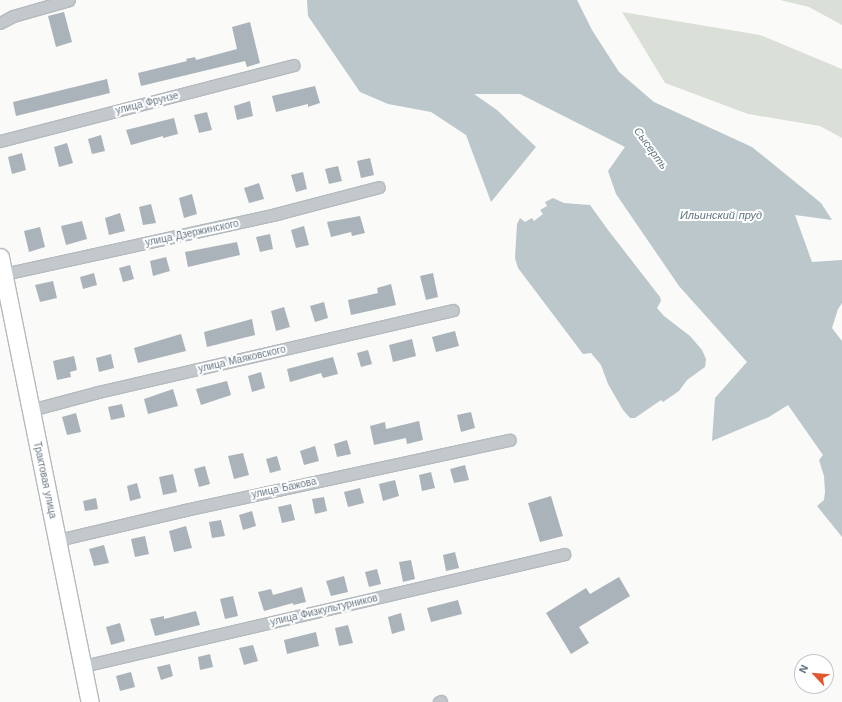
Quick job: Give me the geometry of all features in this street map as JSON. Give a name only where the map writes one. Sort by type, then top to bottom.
[{"type":"main road","name":"Трактовая улица","points":[[2,266],[90,702]]},
{"type":"street","points":[[0,23],[13,16],[69,0]]},
{"type":"street","name":"улица Фрунзе","points":[[0,141],[293,65]]},
{"type":"street","name":"улица Дзержинского","points":[[2,266],[276,214],[379,187]]},
{"type":"street","name":"улица Маяковского","points":[[31,410],[98,392],[453,310]]},
{"type":"street","name":"улица Бажова","points":[[58,540],[185,510],[510,440]]},
{"type":"street","name":"улица Физкультурников","points":[[83,666],[564,554]]},
{"type":"shaded area","points":[[780,0],[842,0],[842,25],[809,7]]},
{"type":"shaded area","points":[[622,12],[760,35],[842,69],[842,138],[820,126],[748,114],[665,83]]},
{"type":"water","name":"Ильинский пруд","points":[[307,0],[577,0],[592,30],[619,72],[654,102],[752,147],[821,203],[832,220],[795,215],[812,262],[842,260],[842,303],[838,309],[832,328],[842,341],[842,537],[817,506],[824,500],[825,492],[824,476],[819,460],[823,455],[788,405],[769,417],[712,441],[715,398],[747,362],[679,286],[616,194],[608,171],[625,147],[520,94],[474,94],[497,110],[536,147],[491,202],[466,135],[431,112],[388,104],[360,92],[308,16]]},
{"type":"water","points":[[553,198],[564,203],[590,205],[660,297],[661,301],[657,308],[664,316],[690,336],[702,350],[706,359],[705,367],[687,380],[679,391],[663,402],[661,400],[635,418],[630,418],[623,410],[608,384],[601,365],[591,353],[583,354],[518,268],[515,258],[517,224],[520,218],[525,222],[532,218],[534,221],[543,214],[540,210],[547,206],[545,202]]},
{"type":"building","points":[[64,12],[72,42],[56,47],[48,16]]},
{"type":"building","points":[[250,22],[260,63],[247,67],[245,61],[141,86],[138,73],[187,61],[186,59],[195,57],[196,60],[237,49],[232,27]]},
{"type":"building","points":[[107,79],[110,93],[16,116],[13,102]]},
{"type":"building","points":[[315,86],[320,103],[308,107],[308,104],[276,112],[272,96]]},
{"type":"building","points":[[250,101],[253,116],[237,120],[234,106]]},
{"type":"building","points":[[207,112],[212,130],[199,133],[194,115]]},
{"type":"building","points":[[174,118],[178,134],[163,138],[163,136],[131,145],[126,130]]},
{"type":"building","points":[[101,135],[105,151],[92,154],[88,139]]},
{"type":"building","points":[[67,143],[73,163],[59,167],[54,147]]},
{"type":"building","points":[[22,153],[26,170],[12,174],[8,157]]},
{"type":"building","points":[[370,158],[374,175],[361,178],[357,161]]},
{"type":"building","points":[[338,166],[342,181],[329,184],[325,169]]},
{"type":"building","points":[[303,172],[307,189],[296,192],[291,175]]},
{"type":"building","points":[[259,183],[264,199],[249,203],[244,188]]},
{"type":"building","points":[[192,194],[197,214],[184,218],[179,198]]},
{"type":"building","points":[[151,204],[156,223],[143,225],[139,207]]},
{"type":"building","points":[[120,213],[125,231],[109,235],[105,218]]},
{"type":"building","points":[[360,216],[365,233],[352,236],[351,232],[331,237],[327,222]]},
{"type":"building","points":[[82,221],[87,239],[66,245],[61,226]]},
{"type":"building","points":[[304,226],[309,245],[296,248],[291,230]]},
{"type":"building","points":[[40,227],[45,247],[29,252],[24,231]]},
{"type":"building","points":[[270,234],[273,249],[260,252],[256,237]]},
{"type":"building","points":[[237,242],[240,255],[188,267],[185,252]]},
{"type":"building","points":[[166,257],[170,271],[153,276],[150,261]]},
{"type":"building","points":[[130,265],[134,279],[123,282],[119,268]]},
{"type":"building","points":[[94,273],[97,285],[83,289],[80,277]]},
{"type":"building","points":[[433,273],[438,297],[426,300],[420,276]]},
{"type":"building","points":[[53,281],[57,298],[40,302],[35,285]]},
{"type":"building","points":[[391,284],[396,305],[351,315],[348,300],[378,293],[377,288]]},
{"type":"building","points":[[324,302],[328,318],[315,322],[310,306]]},
{"type":"building","points":[[284,307],[290,327],[276,331],[271,311]]},
{"type":"building","points":[[252,319],[255,335],[207,347],[204,332]]},
{"type":"building","points":[[455,331],[459,346],[436,352],[432,337]]},
{"type":"building","points":[[181,334],[186,351],[138,363],[134,348]]},
{"type":"building","points":[[412,339],[416,356],[393,362],[389,345]]},
{"type":"building","points":[[368,350],[372,364],[361,367],[357,353]]},
{"type":"building","points":[[111,354],[114,368],[99,372],[96,358]]},
{"type":"building","points":[[74,356],[77,370],[70,372],[71,377],[57,380],[53,361]]},
{"type":"building","points":[[333,357],[338,374],[323,378],[321,373],[290,382],[287,369]]},
{"type":"building","points":[[261,372],[265,388],[252,392],[248,376]]},
{"type":"building","points":[[227,381],[231,395],[201,405],[196,389]]},
{"type":"building","points":[[173,389],[178,406],[148,414],[144,399]]},
{"type":"building","points":[[122,404],[125,417],[111,420],[108,407]]},
{"type":"building","points":[[471,412],[475,428],[461,432],[457,415]]},
{"type":"building","points":[[76,413],[81,432],[67,435],[62,417]]},
{"type":"building","points":[[419,421],[423,440],[407,444],[406,438],[374,445],[370,426],[385,422],[386,429]]},
{"type":"building","points":[[347,440],[351,454],[337,457],[334,444]]},
{"type":"building","points":[[315,446],[319,461],[304,465],[300,451]]},
{"type":"building","points":[[243,453],[249,475],[234,479],[228,456]]},
{"type":"building","points":[[277,456],[281,470],[270,473],[266,459]]},
{"type":"building","points":[[465,465],[469,480],[454,483],[450,469]]},
{"type":"building","points":[[205,466],[210,484],[199,487],[194,469]]},
{"type":"building","points":[[431,472],[435,488],[422,491],[419,475]]},
{"type":"building","points":[[173,474],[177,492],[163,495],[159,477]]},
{"type":"building","points":[[395,480],[399,496],[383,501],[379,484]]},
{"type":"building","points":[[137,483],[141,498],[130,501],[127,486]]},
{"type":"building","points":[[360,488],[364,503],[348,507],[344,492]]},
{"type":"building","points":[[551,496],[563,536],[540,542],[528,503]]},
{"type":"building","points":[[324,497],[327,511],[315,514],[312,499]]},
{"type":"building","points":[[96,498],[98,509],[85,511],[83,501]]},
{"type":"building","points":[[291,504],[295,520],[282,523],[278,507]]},
{"type":"building","points":[[252,511],[256,526],[243,530],[239,515]]},
{"type":"building","points":[[221,520],[225,536],[212,538],[209,522]]},
{"type":"building","points":[[186,526],[192,548],[174,552],[169,531]]},
{"type":"building","points":[[145,536],[149,554],[135,557],[131,539]]},
{"type":"building","points":[[104,545],[109,563],[94,566],[89,549]]},
{"type":"building","points":[[455,552],[459,568],[446,571],[443,555]]},
{"type":"building","points":[[411,560],[415,579],[403,582],[399,562]]},
{"type":"building","points":[[377,569],[381,584],[369,587],[365,572]]},
{"type":"building","points":[[344,576],[348,592],[331,596],[326,581]]},
{"type":"building","points":[[619,577],[630,596],[579,627],[589,643],[571,654],[546,613],[586,588],[590,594]]},
{"type":"building","points":[[302,587],[306,602],[293,605],[293,603],[264,611],[258,592],[271,589],[273,595]]},
{"type":"building","points":[[233,596],[238,616],[225,619],[220,599]]},
{"type":"building","points":[[458,600],[462,614],[431,622],[427,608]]},
{"type":"building","points":[[196,611],[200,625],[155,636],[150,619],[164,616],[164,619]]},
{"type":"building","points":[[401,613],[405,630],[392,634],[388,617]]},
{"type":"building","points":[[120,623],[125,641],[111,645],[106,627]]},
{"type":"building","points":[[348,625],[353,643],[339,646],[335,628]]},
{"type":"building","points":[[316,632],[319,646],[287,654],[284,640]]},
{"type":"building","points":[[253,645],[258,661],[244,665],[239,648]]},
{"type":"building","points":[[210,654],[213,667],[200,670],[198,657]]},
{"type":"building","points":[[170,664],[173,676],[161,680],[157,667]]},
{"type":"building","points":[[131,672],[135,687],[120,691],[116,676]]},
{"type":"water label","name":"Сысерть","points":[[650,149]]}]
